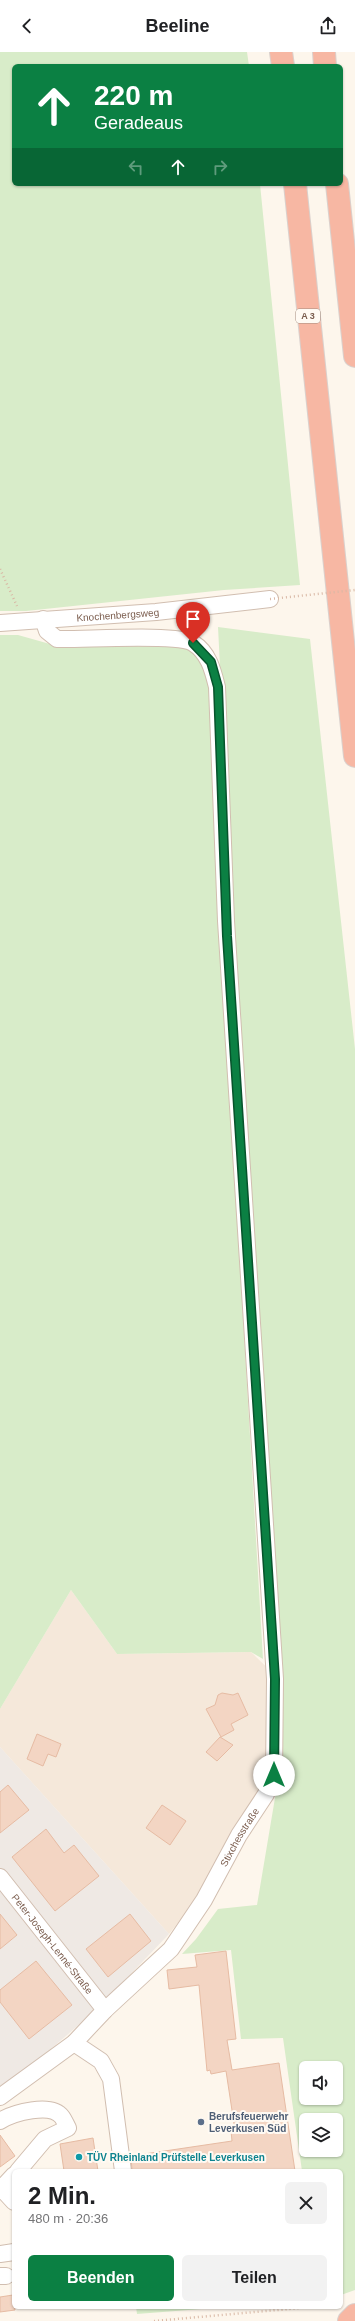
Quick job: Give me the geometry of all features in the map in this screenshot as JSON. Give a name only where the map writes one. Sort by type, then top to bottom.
[{"type":"highway","points":[[281,52],[283,64]]},
{"type":"highway","points":[[324,52],[325,64]]},
{"type":"highway","name":"A 3","points":[[295,186],[355,756]]},
{"type":"highway","points":[[337,186],[355,356]]},
{"type":"highway","points":[[349,2321],[355,2315]]},
{"type":"street","name":"Knochenbergsweg","points":[[0,623],[20,620],[156,612],[270,599]]},
{"type":"street","name":"Stixchesstraße","points":[[0,2097],[74,2043],[105,2010],[171,1949],[204,1900],[239,1835],[266,1794],[274,1775],[275,1679],[246,1249],[227,928],[218,687],[211,662],[193,643],[183,640],[57,639],[47,632],[43,619]]},
{"type":"street","name":"Peter-Joseph-Lenné-Straße","points":[[0,1877],[105,2010]]},
{"type":"street","points":[[74,2043],[101,2061],[111,2079],[123,2169]]},
{"type":"street","points":[[0,2122],[8,2116],[27,2111],[49,2110],[62,2116],[68,2128],[45,2140],[20,2169]]},
{"type":"street","points":[[12,2177],[1,2190],[12,2200]]},
{"type":"street","points":[[0,2254],[12,2252]]},
{"type":"path","points":[[0,569],[18,608],[20,620]]},
{"type":"path","points":[[270,599],[355,590]]},
{"type":"path","points":[[154,2321],[289,2309]]},
{"type":"shaded area","points":[[71,1590],[117,1654],[251,1652],[278,1678],[277,1786],[204,1890],[169,1934],[0,1747],[0,1709]]},
{"type":"shaded area","points":[[0,1747],[169,1934],[97,2009],[0,2093]]},
{"type":"green space","points":[[0,52],[247,52],[249,64],[12,64],[12,186],[260,186],[300,585],[224,590],[26,611],[0,611]]},
{"type":"green space","points":[[218,627],[310,639],[355,1049],[355,2290],[343,2294],[343,2169],[302,2169],[300,2157],[343,2157],[343,2113],[299,2113],[299,2150],[283,2038],[241,2039],[231,1950],[182,1954],[196,1939],[218,1909],[257,1905],[277,1786]]},
{"type":"green space","points":[[0,635],[18,635],[57,646],[172,645],[194,651],[204,663],[212,689],[237,1213],[263,1659],[251,1652],[117,1654],[71,1590],[0,1709]]},
{"type":"green space","points":[[136,2309],[201,2309],[137,2314]]},
{"type":"building","points":[[222,1693],[233,1695],[238,1693],[248,1715],[231,1724],[234,1730],[221,1737],[206,1709],[215,1705],[218,1695]]},
{"type":"building","points":[[37,1734],[61,1744],[56,1757],[48,1754],[43,1766],[27,1759]]},
{"type":"building","points":[[220,1737],[233,1745],[217,1761],[206,1752]]},
{"type":"building","points":[[8,1785],[29,1810],[0,1833],[0,1792]]},
{"type":"building","points":[[162,1805],[186,1821],[170,1845],[146,1828]]},
{"type":"building","points":[[46,1829],[64,1853],[74,1845],[99,1876],[55,1911],[12,1857]]},
{"type":"building","points":[[0,1914],[17,1935],[0,1949]]},
{"type":"building","points":[[130,1914],[151,1941],[108,1977],[86,1949]]},
{"type":"building","points":[[226,1951],[236,2039],[227,2040],[232,2070],[279,2063],[295,2169],[132,2169],[131,2156],[232,2141],[231,2131],[235,2130],[226,2071],[211,2074],[210,2070],[207,2071],[199,1985],[169,1989],[167,1970],[197,1967],[195,1955]]},
{"type":"building","points":[[36,1961],[72,2005],[29,2039],[0,2002],[0,1990]]},
{"type":"building","points":[[0,2135],[15,2156],[0,2167]]},
{"type":"building","name":"TÜV Rheinland Prüfstelle Leverkusen","points":[[93,2138],[98,2169],[64,2169],[60,2144]]},
{"type":"building","points":[[12,2295],[12,2309],[15,2310],[0,2312],[0,2297]]},
{"type":"place","name":"Berufsfeuerwehr Leverkusen Süd","points":[[201,2122]]},
{"type":"place","name":"TÜV Rheinland Prüfstelle Leverkusen","points":[[79,2157]]},
{"type":"route","points":[[193,643],[211,662],[218,687],[227,936],[246,1249],[275,1679],[274,1775]]}]
